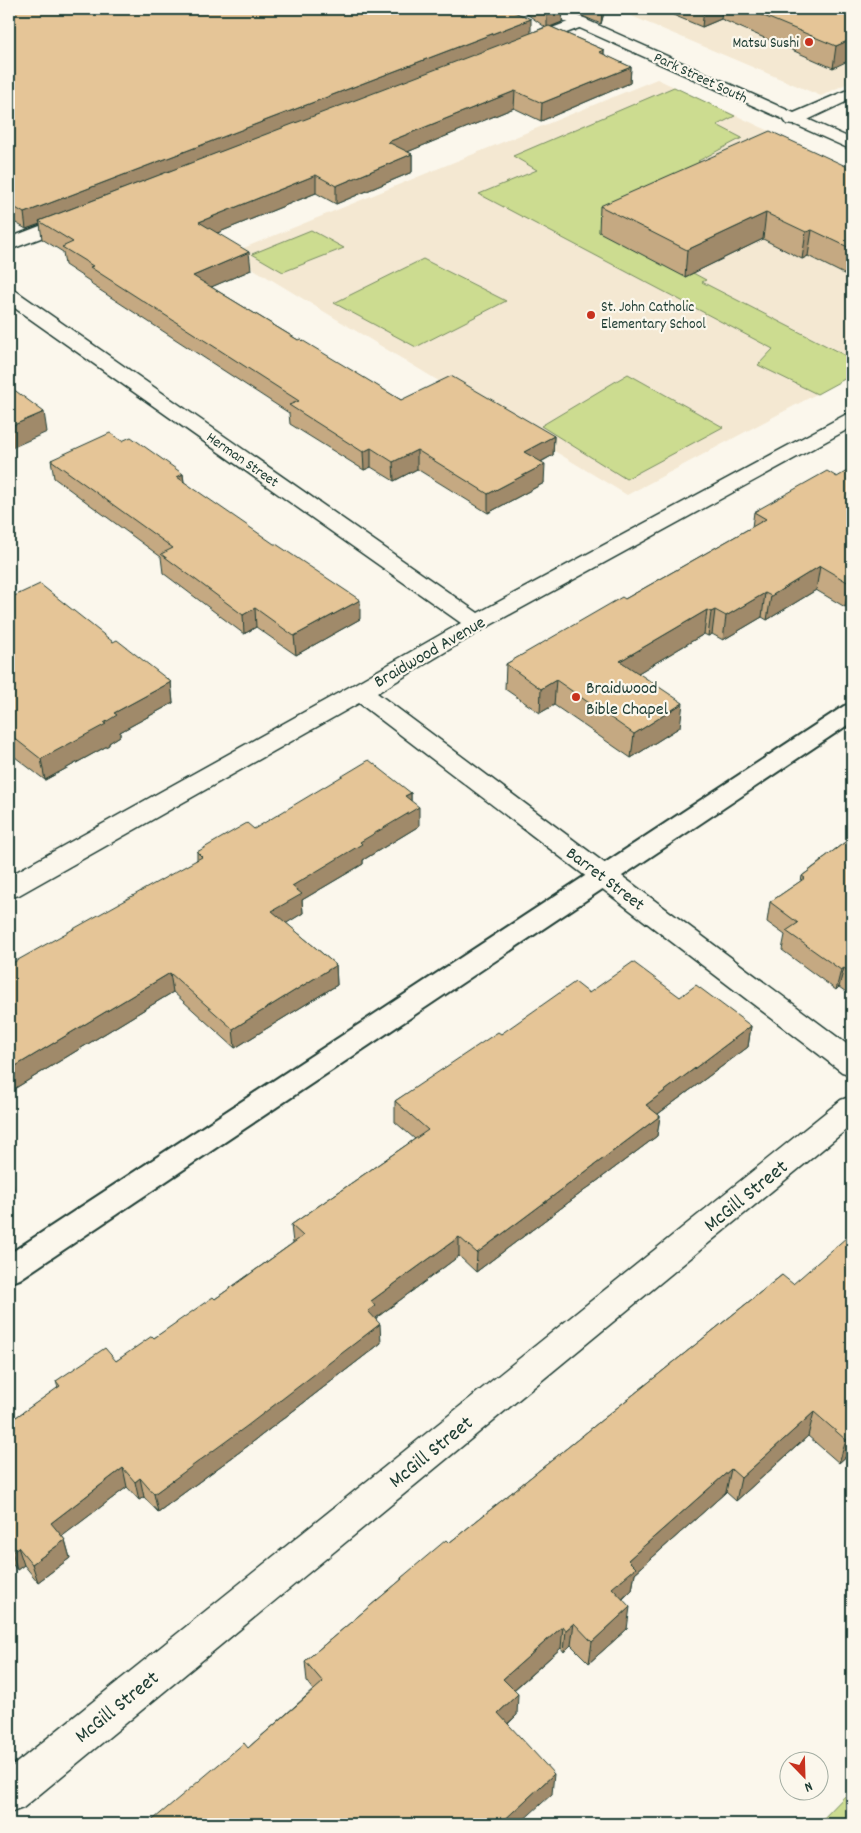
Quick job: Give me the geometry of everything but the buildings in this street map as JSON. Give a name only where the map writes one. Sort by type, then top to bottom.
[{"type":"street","name":"Park Street South","points":[[550,9],[852,145]]},
{"type":"street","points":[[505,51],[581,22]]},
{"type":"street","points":[[793,120],[852,93]]},
{"type":"street","points":[[9,244],[91,212]]},
{"type":"street","name":"Herman Street","points":[[9,295],[477,623]]},
{"type":"street","name":"Braidwood Avenue","points":[[15,876],[360,692],[477,623],[852,418]]},
{"type":"street","name":"Barret Street","points":[[360,692],[852,1064]]},
{"type":"street","name":"McGill Street","points":[[9,1794],[852,1108]]},
{"type":"lane","points":[[9,1270],[852,711]]},
{"type":"shaded area","points":[[615,9],[852,9],[852,81],[821,96]]},
{"type":"shaded area","name":"St. John Catholic Elementary School","points":[[657,79],[852,169],[852,375],[627,495],[229,254]]},
{"type":"green space","points":[[674,87],[735,116],[717,125],[742,138],[698,161],[702,163],[693,273],[706,280],[702,282],[852,359],[852,375],[817,394],[758,365],[773,349],[479,194],[537,170],[513,156]]},
{"type":"green space","points":[[311,230],[344,248],[283,272],[252,254]]},
{"type":"green space","points":[[423,259],[506,301],[416,347],[334,303]]},
{"type":"green space","points":[[628,374],[723,427],[626,479],[541,426]]},
{"type":"green space","points":[[852,1789],[852,1824],[818,1824]]},
{"type":"place","name":"Matsu Sushi","points":[[809,42]]},
{"type":"place","name":"St. John Catholic Elementary School","points":[[591,315]]},
{"type":"place","name":"Braidwood Bible Chapel","points":[[576,697]]}]
